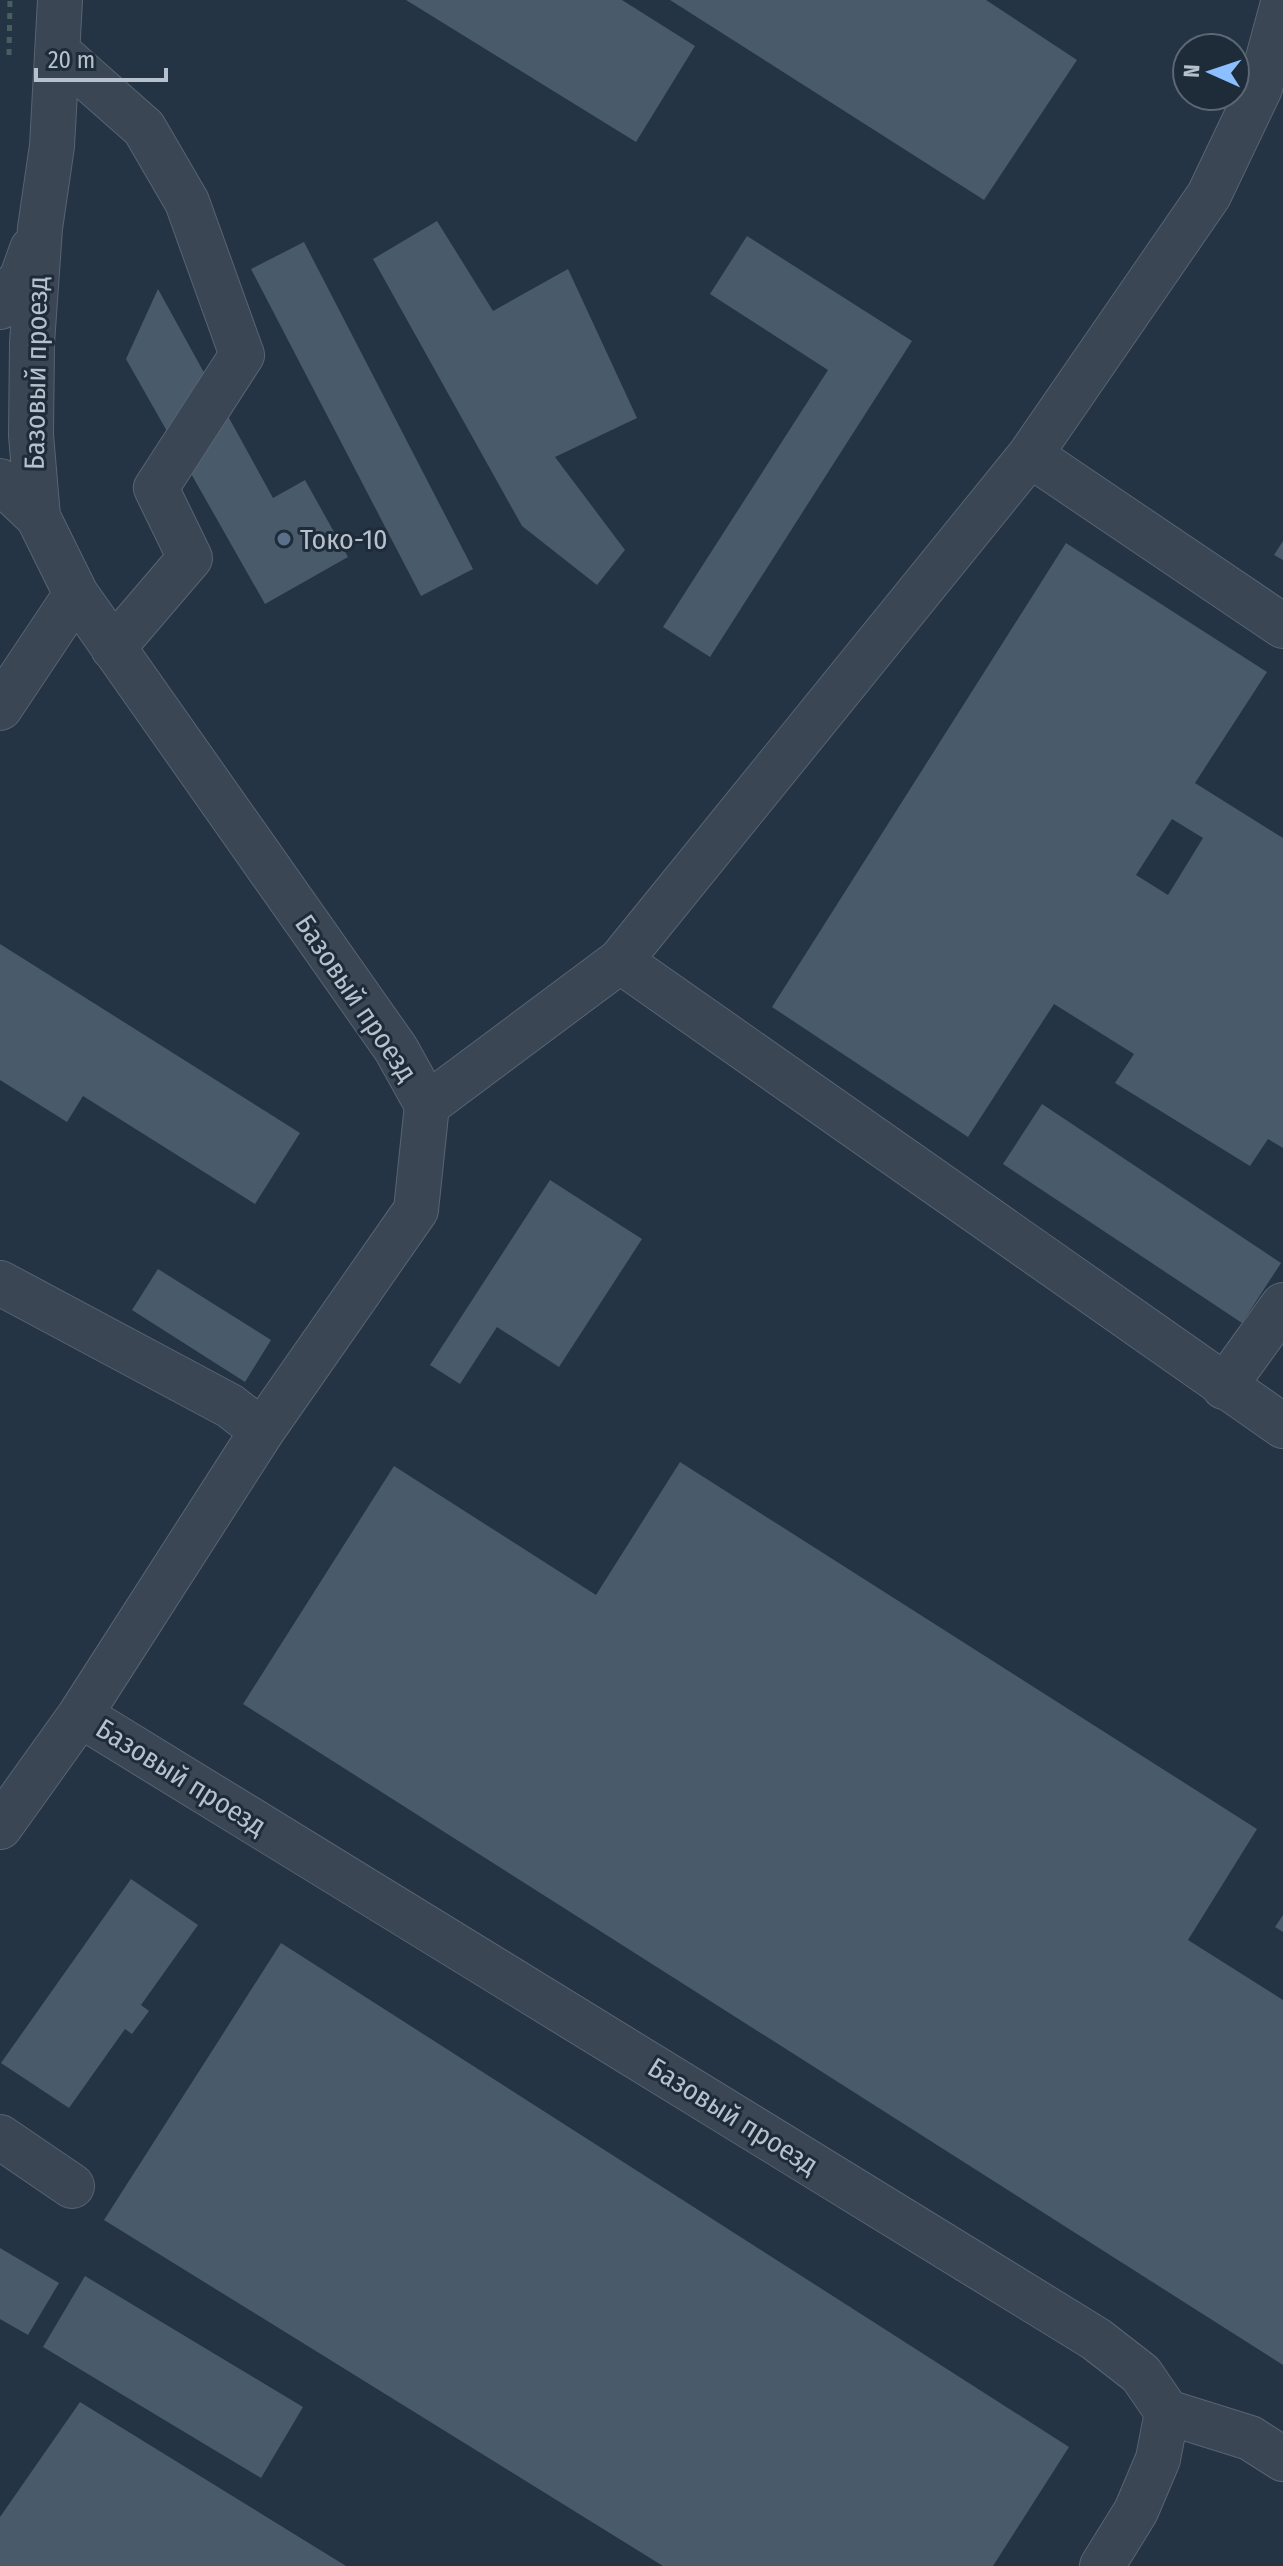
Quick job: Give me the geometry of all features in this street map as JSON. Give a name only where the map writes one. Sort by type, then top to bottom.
[{"type":"street","name":"Базовый проезд","points":[[38,517],[31,435],[32,343],[40,228],[52,146],[60,0]]},
{"type":"street","points":[[427,1105],[620,961],[1030,455],[1209,195],[1260,88],[1283,3]]},
{"type":"street","points":[[59,53],[144,128],[187,202],[242,355],[156,488],[190,558],[113,648]]},
{"type":"street","name":"Базовый проезд","points":[[0,307],[22,277],[40,228]]},
{"type":"street","points":[[1030,455],[1283,626]]},
{"type":"street","name":"Базовый проезд","points":[[0,481],[38,517],[76,594],[396,1049],[427,1105],[416,1210],[262,1431],[80,1715],[1096,2339],[1141,2374],[1167,2412]]},
{"type":"street","points":[[0,708],[76,594]]},
{"type":"street","points":[[620,961],[1283,1426]]},
{"type":"street","points":[[0,1283],[230,1406],[262,1431]]},
{"type":"street","points":[[1224,1387],[1283,1305]]},
{"type":"street","points":[[0,1827],[80,1715]]},
{"type":"street","points":[[0,2137],[72,2186]]},
{"type":"street","points":[[1102,2566],[1136,2511],[1158,2459],[1167,2412],[1250,2438],[1283,2459]]},
{"type":"building","points":[[406,0],[622,0],[695,46],[636,142]]},
{"type":"building","points":[[670,0],[986,0],[1077,60],[984,200]]},
{"type":"building","points":[[437,221],[493,311],[568,269],[637,418],[555,457],[625,550],[597,585],[522,526],[373,259]]},
{"type":"building","points":[[747,236],[912,341],[710,657],[663,627],[828,370],[710,294]]},
{"type":"building","points":[[304,242],[473,569],[421,596],[251,269]]},
{"type":"building","points":[[158,289],[273,498],[305,480],[348,557],[265,604],[126,359]]},
{"type":"building","points":[[1283,541],[1283,560],[1274,555]]},
{"type":"building","points":[[1066,543],[1267,672],[1195,783],[1283,838],[1283,1148],[1268,1139],[1250,1166],[1115,1083],[1134,1054],[1054,1004],[968,1137],[772,1007]],"holes":[[[1172,819],[1203,838],[1168,895],[1136,875]]]},
{"type":"building","points":[[0,944],[300,1133],[255,1204],[83,1096],[67,1122],[0,1080]]},
{"type":"building","points":[[1042,1104],[1281,1263],[1242,1323],[1003,1164]]},
{"type":"building","points":[[550,1180],[642,1239],[559,1367],[497,1327],[460,1384],[430,1365]]},
{"type":"building","points":[[158,1269],[271,1340],[245,1382],[132,1310]]},
{"type":"building","points":[[680,1462],[1257,1829],[1188,1940],[1283,2000],[1283,2365],[243,1704],[394,1466],[596,1595]]},
{"type":"building","points":[[131,1879],[198,1925],[141,2005],[149,2011],[132,2034],[125,2029],[69,2108],[1,2063]]},
{"type":"building","points":[[1283,1915],[1283,1932],[1275,1927]]},
{"type":"building","points":[[281,1943],[1069,2447],[993,2566],[663,2566],[104,2220]]},
{"type":"building","points":[[0,2248],[59,2283],[28,2335],[0,2319]]},
{"type":"building","points":[[85,2276],[303,2407],[261,2478],[43,2347]]},
{"type":"building","points":[[80,2402],[346,2566],[0,2566],[0,2517]]},
{"type":"place","name":"Токо-10","points":[[284,539]]}]
